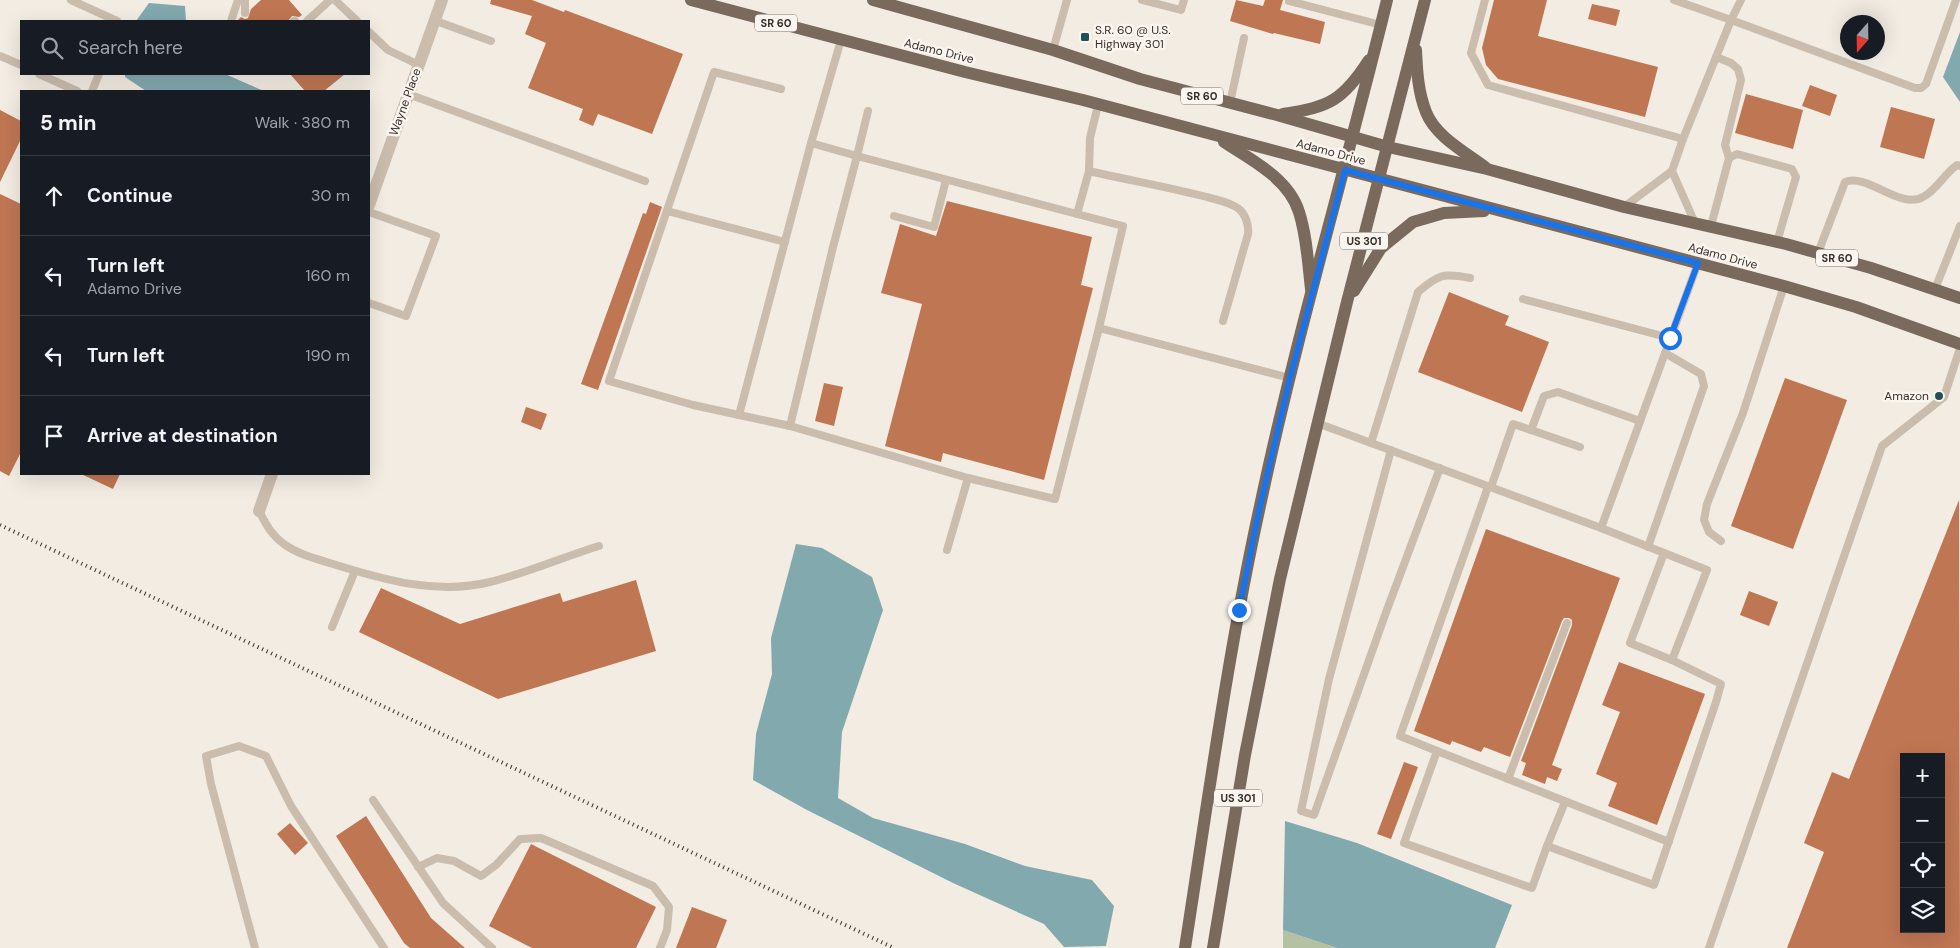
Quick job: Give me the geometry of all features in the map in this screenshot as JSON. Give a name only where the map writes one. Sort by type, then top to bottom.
[{"type":"main road","name":"Adamo Drive","points":[[691,0],[841,40],[1098,104],[1784,286],[1856,307],[1960,346]]},
{"type":"main road","name":"Adamo Drive","points":[[873,0],[1053,50],[1140,80],[1277,115],[1388,147],[1487,169],[1624,207],[1777,242],[1960,298]]},
{"type":"main road","name":"US 301","points":[[1185,948],[1239,610],[1260,506],[1290,378],[1345,170],[1387,0]]},
{"type":"main road","name":"US 301","points":[[1213,948],[1245,755],[1265,649],[1347,302],[1425,0]]},
{"type":"main road","points":[[1415,38],[1418,78],[1426,113],[1440,132],[1487,169]]},
{"type":"main road","points":[[1277,115],[1305,111],[1332,102],[1359,75],[1375,51]]},
{"type":"main road","points":[[1214,135],[1268,171],[1290,194],[1299,211],[1303,228],[1312,295]]},
{"type":"main road","points":[[1347,302],[1381,248],[1413,222],[1444,213],[1497,210]]},
{"type":"street","name":"Wayne Place","points":[[370,202],[442,0]]},
{"type":"street","points":[[259,511],[272,475]]},
{"type":"lane","points":[[71,0],[115,20]]},
{"type":"lane","points":[[231,20],[238,0]]},
{"type":"lane","points":[[245,0],[245,13]]},
{"type":"lane","points":[[308,20],[330,0]]},
{"type":"lane","points":[[335,0],[356,20]]},
{"type":"lane","points":[[1053,50],[1067,0]]},
{"type":"lane","points":[[1142,0],[1181,10],[1184,0]]},
{"type":"lane","points":[[1485,0],[1471,52],[1488,85],[1683,139]]},
{"type":"lane","points":[[1674,0],[1915,88],[1921,88],[1926,84],[1956,0]]},
{"type":"lane","points":[[1624,207],[1672,171],[1716,57],[1741,0]]},
{"type":"lane","points":[[1288,1],[1381,25]]},
{"type":"lane","points":[[436,21],[491,41]]},
{"type":"lane","points":[[370,33],[388,50],[419,65]]},
{"type":"lane","points":[[1230,103],[1244,38]]},
{"type":"lane","points":[[739,415],[811,143],[841,40]]},
{"type":"lane","points":[[0,56],[20,65]]},
{"type":"lane","points":[[1711,226],[1730,158],[1725,145],[1741,80],[1738,69],[1731,63],[1716,57]]},
{"type":"lane","points":[[781,89],[714,72],[609,381],[693,405],[790,426],[968,478],[1055,499],[1123,226],[811,143]]},
{"type":"lane","points":[[41,75],[75,90]]},
{"type":"lane","points":[[92,90],[99,75]]},
{"type":"lane","points":[[408,94],[645,181]]},
{"type":"lane","points":[[1077,214],[1089,171],[1090,138],[1098,104]]},
{"type":"lane","points":[[790,426],[868,111]]},
{"type":"lane","points":[[1730,158],[1737,154],[1792,169],[1796,177],[1777,242]]},
{"type":"lane","points":[[1818,253],[1845,182],[1850,180],[1861,182],[1906,199],[1914,200],[1923,197],[1950,170],[1957,165],[1960,166]]},
{"type":"lane","points":[[1089,171],[1194,194],[1220,201],[1239,209],[1249,228],[1223,321]]},
{"type":"lane","points":[[1672,171],[1695,222]]},
{"type":"lane","points":[[894,216],[934,227],[946,180]]},
{"type":"lane","points":[[666,211],[785,242]]},
{"type":"lane","points":[[370,212],[436,236],[406,316],[370,302]]},
{"type":"lane","points":[[1935,289],[1960,226]]},
{"type":"lane","points":[[1602,528],[1698,263]]},
{"type":"lane","points":[[1371,443],[1418,292],[1428,284],[1447,274],[1470,278]]},
{"type":"lane","points":[[1721,541],[1710,532],[1704,520],[1707,504],[1743,412],[1784,286]]},
{"type":"lane","points":[[1523,299],[1670,338]]},
{"type":"lane","points":[[1099,328],[1290,378]]},
{"type":"lane","points":[[1709,948],[1882,446],[1944,397],[1960,346]]},
{"type":"lane","points":[[1648,547],[1704,386],[1701,374],[1665,353]]},
{"type":"lane","points":[[1531,430],[1544,396],[1558,392],[1640,421]]},
{"type":"lane","points":[[1318,423],[1602,528],[1707,570],[1672,660]]},
{"type":"lane","points":[[1580,447],[1513,424],[1400,736],[1669,842]]},
{"type":"lane","points":[[1391,450],[1329,679],[1301,811],[1314,815],[1385,615],[1440,468]]},
{"type":"lane","points":[[947,550],[968,478]]},
{"type":"lane","points":[[259,511],[270,533],[285,545],[320,560],[355,571],[412,584],[449,588],[490,582],[599,546]]},
{"type":"lane","points":[[1547,846],[1654,885],[1721,684],[1672,660],[1630,643],[1664,553]]},
{"type":"lane","points":[[332,627],[355,571]]},
{"type":"lane","points":[[1508,779],[1568,623]]},
{"type":"lane","points":[[255,948],[211,784],[206,756],[239,746],[266,756],[291,806],[384,948]]},
{"type":"lane","points":[[1438,751],[1404,843],[1532,888],[1565,802]]},
{"type":"lane","points":[[373,800],[443,903],[492,948]]},
{"type":"lane","points":[[418,867],[437,858],[454,861],[481,876],[496,865],[520,839],[540,838],[653,886],[669,907],[667,930],[660,948]]},
{"type":"green space","points":[[1283,930],[1337,948],[1283,948]]},
{"type":"water","points":[[149,3],[185,6],[186,20],[137,20]]},
{"type":"water","points":[[1960,32],[1960,102],[1943,77]]},
{"type":"water","points":[[125,75],[227,75],[262,90],[144,90],[125,77]]},
{"type":"water","points":[[796,544],[822,548],[872,577],[883,610],[842,732],[838,798],[873,818],[965,844],[1025,866],[1092,880],[1114,906],[1106,946],[1064,947],[1044,924],[953,883],[807,810],[753,780],[756,734],[772,674],[771,638]]},
{"type":"water","points":[[1285,821],[1357,843],[1512,905],[1495,948],[1337,948],[1283,930]]},
{"type":"building","points":[[261,0],[289,0],[302,15],[299,17],[292,16],[289,20],[238,20],[241,17],[248,18],[251,9]]},
{"type":"building","points":[[491,0],[532,0],[564,12],[565,10],[683,54],[652,134],[598,114],[593,126],[579,120],[583,109],[528,88],[546,43],[525,34],[532,16],[490,4]]},
{"type":"building","points":[[1236,0],[1263,6],[1265,0],[1283,0],[1280,10],[1325,22],[1320,44],[1273,34],[1230,21]]},
{"type":"building","points":[[1494,0],[1547,0],[1538,36],[1658,67],[1645,117],[1498,79],[1486,65],[1482,48]]},
{"type":"building","points":[[1592,4],[1620,10],[1616,26],[1588,19]]},
{"type":"building","points":[[291,75],[344,75],[325,90],[304,90]]},
{"type":"building","points":[[1810,85],[1837,95],[1830,116],[1802,106]]},
{"type":"building","points":[[1746,94],[1803,110],[1793,149],[1735,133]]},
{"type":"building","points":[[1891,107],[1935,119],[1924,159],[1880,147]]},
{"type":"building","points":[[0,110],[20,120],[20,141],[0,182]]},
{"type":"building","points":[[0,194],[20,204],[20,454],[9,476],[0,471]]},
{"type":"building","points":[[947,201],[1092,237],[1081,285],[1093,288],[1044,480],[943,453],[941,462],[885,446],[922,304],[881,293],[900,224],[936,236]]},
{"type":"building","points":[[650,202],[662,207],[598,390],[581,384],[643,213],[646,214]]},
{"type":"building","points":[[1449,292],[1509,316],[1505,325],[1549,342],[1522,412],[1418,372]]},
{"type":"building","points":[[1785,378],[1847,400],[1793,549],[1731,526]]},
{"type":"building","points":[[824,383],[843,387],[834,426],[815,421]]},
{"type":"building","points":[[526,407],[547,414],[541,430],[521,422]]},
{"type":"building","points":[[83,475],[120,475],[113,489]]},
{"type":"building","points":[[1959,500],[1960,948],[1787,948],[1824,852],[1804,843],[1832,772],[1849,779]]},
{"type":"building","points":[[1486,529],[1620,578],[1552,765],[1562,769],[1557,781],[1547,777],[1545,784],[1522,775],[1526,763],[1521,761],[1572,625],[1572,620],[1569,618],[1564,618],[1562,621],[1510,757],[1484,747],[1481,752],[1452,741],[1450,745],[1414,731]]},
{"type":"building","points":[[636,580],[656,651],[498,699],[359,632],[381,588],[460,624],[560,593],[563,602]]},
{"type":"building","points":[[1749,591],[1778,602],[1769,626],[1740,615]]},
{"type":"building","points":[[1619,662],[1705,694],[1657,825],[1608,806],[1617,783],[1596,774],[1620,712],[1602,705]]},
{"type":"building","points":[[1404,762],[1418,767],[1391,839],[1377,834]]},
{"type":"building","points":[[366,816],[431,918],[465,948],[410,948],[404,943],[336,836]]},
{"type":"building","points":[[290,823],[308,843],[295,855],[277,834]]},
{"type":"building","points":[[531,844],[656,907],[636,948],[532,948],[489,926]]},
{"type":"building","points":[[692,907],[727,920],[716,948],[676,948]]},
{"type":"railway","points":[[0,525],[894,948]]},
{"type":"place","name":"S.R. 60 @ U.S. Highway 301","points":[[1085,37]]},
{"type":"place","name":"Amazon","points":[[1939,396]]},
{"type":"route","points":[[1239,610],[1260,506],[1290,378],[1345,170],[1698,263],[1670,338]]}]
